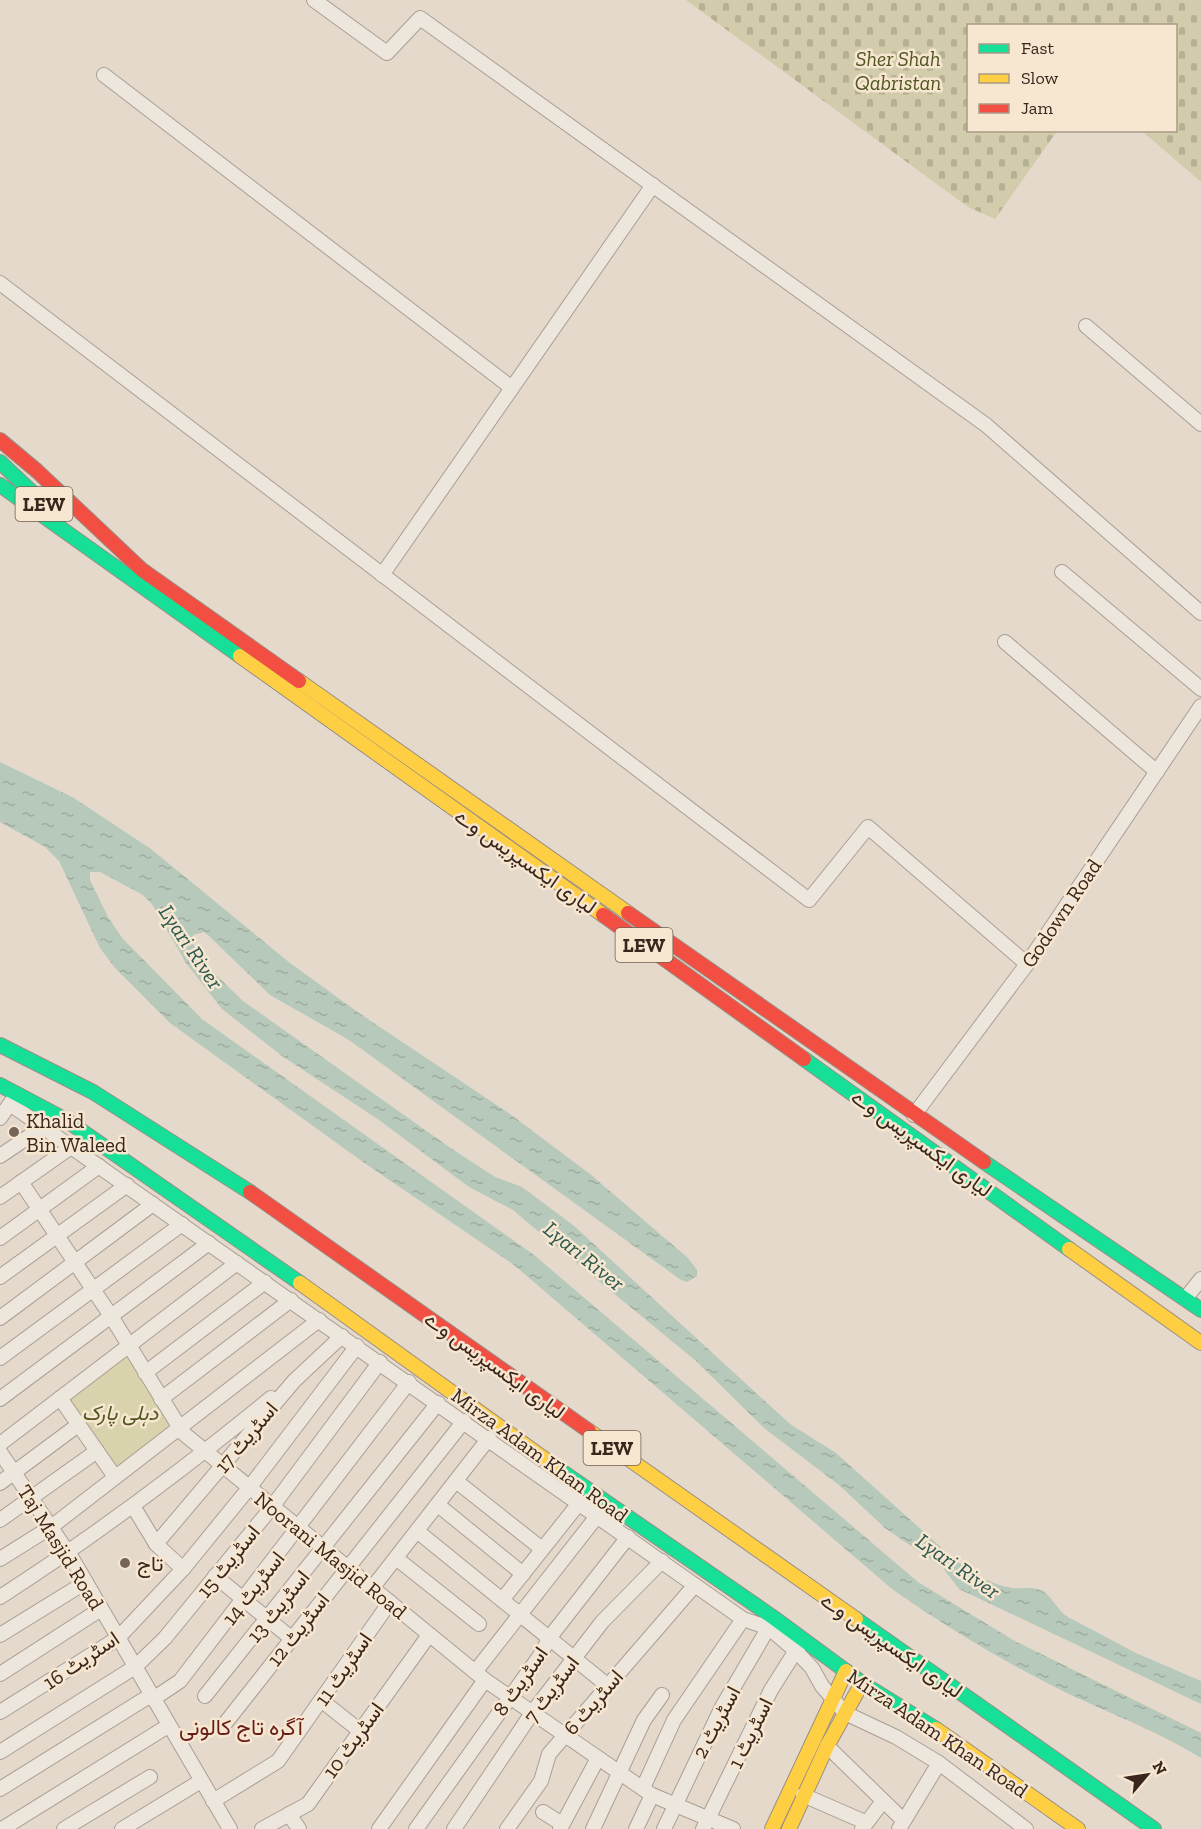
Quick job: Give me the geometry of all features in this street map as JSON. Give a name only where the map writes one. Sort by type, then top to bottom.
[{"type":"main road","points":[[0,441],[21,456],[104,538],[142,570],[914,1115],[1201,1310]]},
{"type":"main road","name":"LEW","points":[[0,462],[88,546]]},
{"type":"main road","name":"LEW","points":[[0,485],[88,546]]},
{"type":"main road","name":"لیاری ایکسپریس وے","points":[[88,546],[187,621],[1201,1343]]},
{"type":"main road","name":"لیاری ایکسپریس وے","points":[[0,1045],[93,1092],[218,1170],[1154,1829]]},
{"type":"main road","name":"Mirza Adam Khan Road","points":[[0,1085],[14,1099],[66,1120],[193,1207],[634,1523],[772,1623],[799,1646],[846,1671],[958,1743],[1078,1829]]},
{"type":"main road","points":[[772,1829],[846,1671]]},
{"type":"main road","points":[[789,1829],[827,1746],[862,1683]]},
{"type":"street","points":[[314,0],[387,53],[420,18],[986,425],[1201,613]]},
{"type":"street","points":[[104,75],[512,388]]},
{"type":"street","points":[[382,575],[652,185]]},
{"type":"street","points":[[0,283],[809,900],[868,827],[1027,964]]},
{"type":"street","points":[[1086,326],[1201,424]]},
{"type":"street","points":[[1062,572],[1201,689]]},
{"type":"street","points":[[1005,642],[1156,772]]},
{"type":"street","name":"Godown Road","points":[[914,1115],[1027,964],[1201,706]]},
{"type":"street","points":[[0,1118],[14,1099],[43,1127],[71,1147],[489,1438],[743,1619],[772,1623]]},
{"type":"street","points":[[0,1156],[43,1127]]},
{"type":"street","points":[[0,1197],[71,1147]]},
{"type":"street","points":[[0,1238],[99,1166]]},
{"type":"street","name":"Noorani Masjid Road","points":[[21,1182],[111,1316],[178,1426],[205,1452],[508,1697],[566,1733],[647,1792],[705,1824],[733,1829]]},
{"type":"street","points":[[0,1277],[127,1185]]},
{"type":"street","points":[[0,1318],[153,1204]]},
{"type":"street","points":[[0,1358],[182,1224]]},
{"type":"street","points":[[0,1399],[209,1243]]},
{"type":"street","points":[[0,1444],[237,1263]]},
{"type":"street","points":[[1185,1299],[1201,1279]]},
{"type":"street","points":[[145,1373],[265,1282]]},
{"type":"street","points":[[161,1399],[291,1300]]},
{"type":"street","points":[[0,1559],[51,1527],[178,1426],[319,1320]]},
{"type":"street","name":"اسٹریٹ 17","points":[[156,1544],[294,1381],[342,1336]]},
{"type":"street","name":"اسٹریٹ 16","points":[[0,1712],[118,1638],[183,1569],[249,1488],[357,1346]]},
{"type":"street","name":"اسٹریٹ 15","points":[[0,1752],[135,1667],[165,1638],[272,1507],[380,1362]]},
{"type":"street","name":"اسٹریٹ 14","points":[[0,1789],[180,1681],[300,1528],[409,1382]]},
{"type":"street","points":[[60,1398],[114,1477]]},
{"type":"street","points":[[0,1597],[68,1553],[133,1506],[205,1452],[271,1398],[276,1402]]},
{"type":"street","name":"اسٹریٹ 13","points":[[206,1696],[438,1403]]},
{"type":"street","name":"اسٹریٹ 12","points":[[223,1726],[464,1421]]},
{"type":"street","points":[[0,1483],[78,1425]]},
{"type":"street","points":[[373,1587],[489,1438]]},
{"type":"street","points":[[0,1520],[32,1500],[97,1451]]},
{"type":"street","name":"Taj Masjid Road","points":[[0,1452],[86,1582],[230,1829]]},
{"type":"street","points":[[456,1481],[542,1550]]},
{"type":"street","points":[[502,1600],[580,1502]]},
{"type":"street","points":[[438,1505],[523,1574]]},
{"type":"street","points":[[133,1506],[156,1544],[183,1569]]},
{"type":"street","points":[[379,1829],[520,1614],[598,1515]]},
{"type":"street","points":[[417,1531],[550,1637],[607,1686]]},
{"type":"street","name":"اسٹریٹ 8","points":[[416,1829],[508,1697],[539,1657],[550,1637],[628,1537]]},
{"type":"street","points":[[396,1558],[479,1624]]},
{"type":"street","name":"اسٹریٹ 7","points":[[454,1829],[532,1713],[574,1658],[603,1622],[662,1561]]},
{"type":"street","points":[[215,1576],[291,1638]]},
{"type":"street","points":[[0,1635],[86,1582]]},
{"type":"street","name":"اسٹریٹ 6","points":[[507,1829],[541,1781],[549,1754],[695,1585]]},
{"type":"street","name":"اسٹریٹ 11","points":[[213,1801],[278,1761],[390,1602]]},
{"type":"street","points":[[0,1674],[101,1609]]},
{"type":"street","points":[[636,1829],[674,1720],[743,1619]]},
{"type":"street","name":"اسٹریٹ 2","points":[[664,1829],[722,1707],[772,1623]]},
{"type":"street","name":"اسٹریٹ 10","points":[[262,1829],[308,1804],[429,1635]]},
{"type":"street","points":[[799,1646],[833,1700],[845,1713],[896,1737],[939,1763],[1026,1829]]},
{"type":"street","name":"اسٹریٹ 1","points":[[705,1824],[771,1690],[799,1646]]},
{"type":"street","points":[[593,1829],[644,1720],[662,1695]]},
{"type":"street","points":[[321,1700],[360,1731]]},
{"type":"street","points":[[2,1829],[168,1726]]},
{"type":"street","points":[[827,1746],[884,1801],[902,1826],[939,1763]]},
{"type":"street","points":[[543,1812],[561,1827],[598,1758]]},
{"type":"street","points":[[64,1829],[150,1777]]},
{"type":"street","points":[[122,1829],[201,1781]]},
{"type":"street","points":[[803,1795],[863,1826],[884,1801]]},
{"type":"street","points":[[289,1814],[299,1829]]},
{"type":"green space","name":"Sher Shah Qabristan","points":[[686,0],[1201,0],[1201,182],[1143,132],[1177,132],[1177,24],[967,24],[967,132],[1056,132],[995,219],[968,207]]},
{"type":"green space","name":"دہلی پارک","points":[[128,1346],[179,1426],[114,1476],[60,1398]]},
{"type":"water","name":"Lyari River","points":[[0,762],[74,798],[151,849],[290,963],[359,1013],[510,1114],[590,1174],[688,1258],[697,1270],[697,1276],[687,1282],[681,1280],[349,1040],[270,995],[204,932],[193,935],[193,944],[212,971],[243,1001],[452,1149],[495,1177],[522,1187],[573,1225],[790,1424],[836,1453],[954,1559],[975,1574],[997,1584],[1042,1591],[1068,1617],[1136,1653],[1201,1681],[1201,1704],[959,1589],[943,1568],[885,1528],[839,1485],[764,1428],[696,1361],[513,1210],[469,1187],[379,1120],[282,1056],[222,1009],[186,963],[152,904],[143,895],[100,872],[90,872],[90,880],[108,917],[123,939],[202,1019],[534,1255],[918,1582],[1013,1640],[1201,1733],[1201,1758],[1164,1737],[1068,1693],[1008,1662],[949,1627],[892,1589],[514,1265],[363,1162],[170,1023],[115,968],[100,948],[59,861],[45,847],[0,822]]},
{"type":"traffic: fast","points":[[0,462],[34,494]]},
{"type":"traffic: fast","points":[[0,485],[240,656]]},
{"type":"traffic: fast","points":[[0,1045],[93,1092],[250,1192]]},
{"type":"traffic: fast","points":[[804,1059],[1069,1249]]},
{"type":"traffic: fast","points":[[0,1085],[66,1120],[300,1283]]},
{"type":"traffic: fast","points":[[984,1162],[1201,1310]]},
{"type":"traffic: fast","points":[[557,1468],[774,1618],[862,1683],[936,1729]]},
{"type":"traffic: fast","points":[[856,1619],[1154,1829]]},
{"type":"traffic: slow","points":[[240,656],[603,915]]},
{"type":"traffic: slow","points":[[299,681],[628,913]]},
{"type":"traffic: slow","points":[[1069,1249],[1201,1343]]},
{"type":"traffic: slow","points":[[300,1283],[557,1468]]},
{"type":"traffic: slow","points":[[589,1431],[856,1619]]},
{"type":"traffic: slow","points":[[772,1829],[846,1671]]},
{"type":"traffic: slow","points":[[789,1829],[827,1746],[862,1683]]},
{"type":"traffic: slow","points":[[936,1729],[1078,1829]]},
{"type":"traffic: jam","points":[[0,440],[37,471],[142,570],[299,681]]},
{"type":"traffic: jam","points":[[628,913],[984,1162]]},
{"type":"traffic: jam","points":[[603,915],[804,1059]]},
{"type":"traffic: jam","points":[[250,1192],[589,1431]]},
{"type":"place","name":"Khalid Bin Waleed","points":[[14,1132]]},
{"type":"place","name":"تاج","points":[[125,1563]]},
{"type":"district","name":"آگرہ تاج کالونی","points":[[241,1727]]}]
